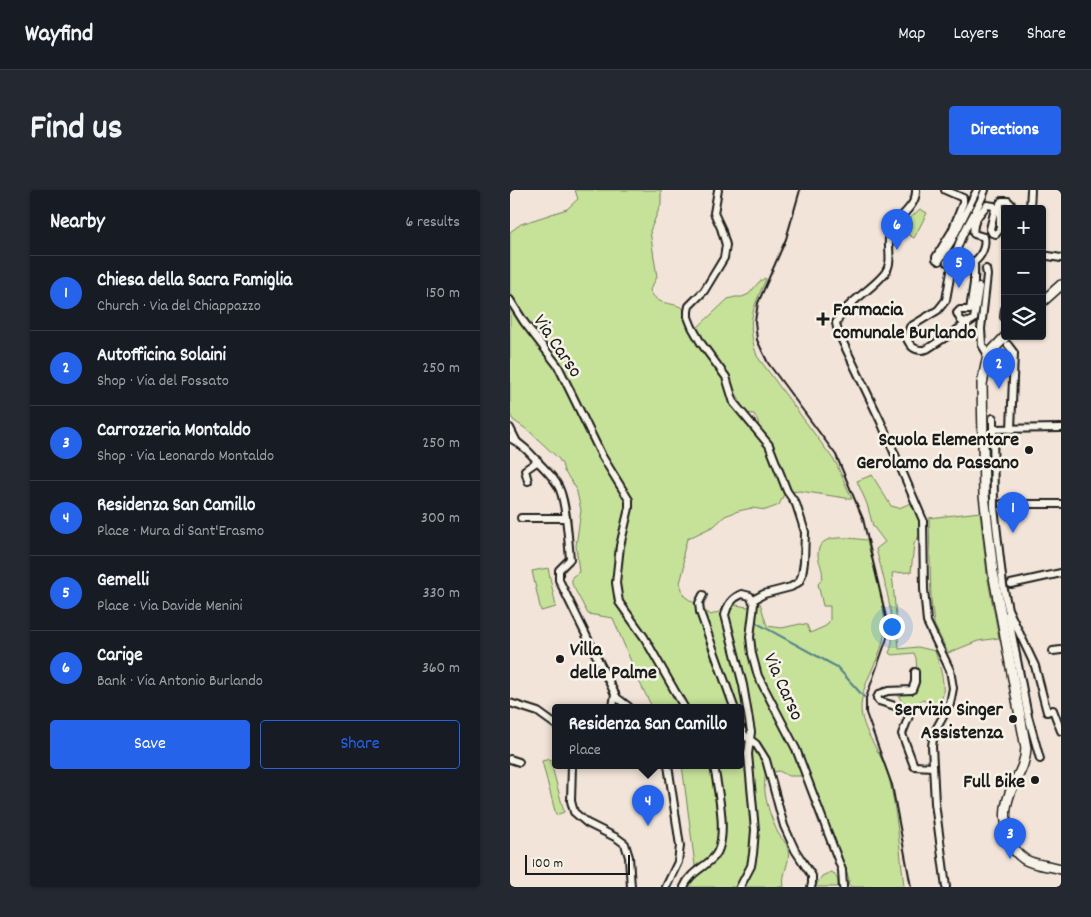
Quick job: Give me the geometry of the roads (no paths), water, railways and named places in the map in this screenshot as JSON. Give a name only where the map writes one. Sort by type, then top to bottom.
[{"type":"main road","points":[[1046,298],[1061,284]]},
{"type":"main road","points":[[1007,341],[988,355],[982,384],[984,511],[1026,748],[1023,767],[1007,802],[1006,823],[1009,839],[1015,852],[1022,858],[1036,864],[1061,870]]},
{"type":"street","points":[[718,190],[714,212],[726,245],[724,258],[704,291],[689,306],[688,318],[701,343],[726,377],[734,403],[769,446],[787,490],[796,504],[805,532],[804,562],[802,575],[798,582],[791,587],[764,594],[753,600]]},
{"type":"street","points":[[916,190],[914,202],[891,232],[890,260],[885,273],[846,309],[836,323],[838,332],[881,422],[923,520],[924,589],[927,622],[950,670],[953,688],[950,704],[932,739],[935,803],[946,887]]},
{"type":"street","points":[[945,190],[960,196],[964,200],[952,231],[936,256],[936,259],[939,260],[977,190]]},
{"type":"street","points":[[974,262],[957,256],[956,253],[969,221],[982,200],[985,190]]},
{"type":"street","points":[[1030,205],[1031,190]]},
{"type":"street","points":[[968,322],[961,321],[957,314],[960,310],[970,310],[974,283],[974,262],[979,257],[985,244],[984,237],[974,234],[974,224],[987,205],[994,206],[990,229],[992,233],[996,234],[1000,230],[1000,203],[1004,200],[1009,202],[1009,205]]},
{"type":"street","points":[[1046,256],[1061,258]]},
{"type":"street","points":[[947,262],[952,266],[946,300],[938,310],[910,327],[907,339],[912,347],[922,350],[938,342],[975,317],[979,287]]},
{"type":"street","points":[[986,269],[981,329],[982,345],[988,355]]},
{"type":"street","name":"Via Carso","points":[[510,300],[524,322],[558,366],[602,456],[629,500],[629,508],[620,546],[616,583],[619,602],[644,637],[682,704]]},
{"type":"street","points":[[1007,341],[1014,353],[1012,429]]},
{"type":"street","points":[[993,418],[994,507],[1003,585],[1028,716],[1040,759]]},
{"type":"street","points":[[510,428],[517,442]]},
{"type":"street","points":[[993,429],[1061,428]]},
{"type":"street","points":[[510,438],[538,461],[560,490],[566,518],[570,559],[559,570],[559,580],[615,694],[624,704]]},
{"type":"street","points":[[528,481],[526,470],[538,461]]},
{"type":"street","points":[[1002,504],[1061,504]]},
{"type":"street","points":[[521,518],[566,518]]},
{"type":"street","points":[[1011,584],[1061,573]]},
{"type":"street","name":"Via Carso","points":[[740,887],[751,866],[755,836],[755,814],[748,754],[751,732],[743,685],[726,615],[730,603],[737,596],[745,594],[753,600],[750,637],[755,667],[801,762],[842,870],[843,887]]},
{"type":"street","points":[[703,595],[699,603],[700,612],[733,704]]},
{"type":"street","points":[[1008,609],[1035,666],[1047,712],[1053,710],[1061,732]]},
{"type":"street","points":[[1053,652],[1061,650]]},
{"type":"street","points":[[915,672],[916,682],[912,690],[884,691],[877,698],[879,702],[911,711],[902,732],[906,748],[914,766],[933,767]]},
{"type":"street","points":[[614,704],[615,694]]},
{"type":"street","points":[[510,703],[538,712],[552,722]]},
{"type":"street","points":[[744,734],[756,744],[766,760],[784,826],[795,850],[812,876],[811,887]]},
{"type":"street","points":[[510,759],[519,762]]},
{"type":"street","points":[[572,769],[571,801],[574,812],[586,823],[617,838],[624,844],[629,858],[631,887]]},
{"type":"street","points":[[666,887],[678,862],[680,846],[669,769]]},
{"type":"street","points":[[684,887],[695,871],[718,852],[722,839],[722,824],[715,769]]},
{"type":"waterway","points":[[753,621],[837,667],[864,697]]},
{"type":"tunnel","points":[[979,287],[977,271],[981,268],[986,269]]},
{"type":"railway","points":[[800,190],[786,239],[758,303],[755,321],[757,340],[768,363],[836,455],[863,519],[887,621],[887,638],[866,698],[866,713],[892,785],[911,887]]},
{"type":"place","name":"Carige","points":[[897,250]]},
{"type":"place","name":"Gemelli","points":[[959,288]]},
{"type":"place","name":"Farmacia comunale Burlando","points":[[823,319]]},
{"type":"place","name":"Autofficina Solaini","points":[[999,389]]},
{"type":"place","name":"Scuola Elementare Gerolamo da Passano","points":[[1029,450]]},
{"type":"place","name":"Chiesa della Sacra Famiglia","points":[[1013,533]]},
{"type":"place","name":"Villa delle Palme","points":[[560,659]]},
{"type":"place","name":"Servizio Singer Assistenza","points":[[1013,719]]},
{"type":"place","name":"Full Bike","points":[[1035,780]]},
{"type":"place","name":"Residenza San Camillo","points":[[648,826]]},
{"type":"place","name":"Carrozzeria Montaldo","points":[[1010,859]]}]
